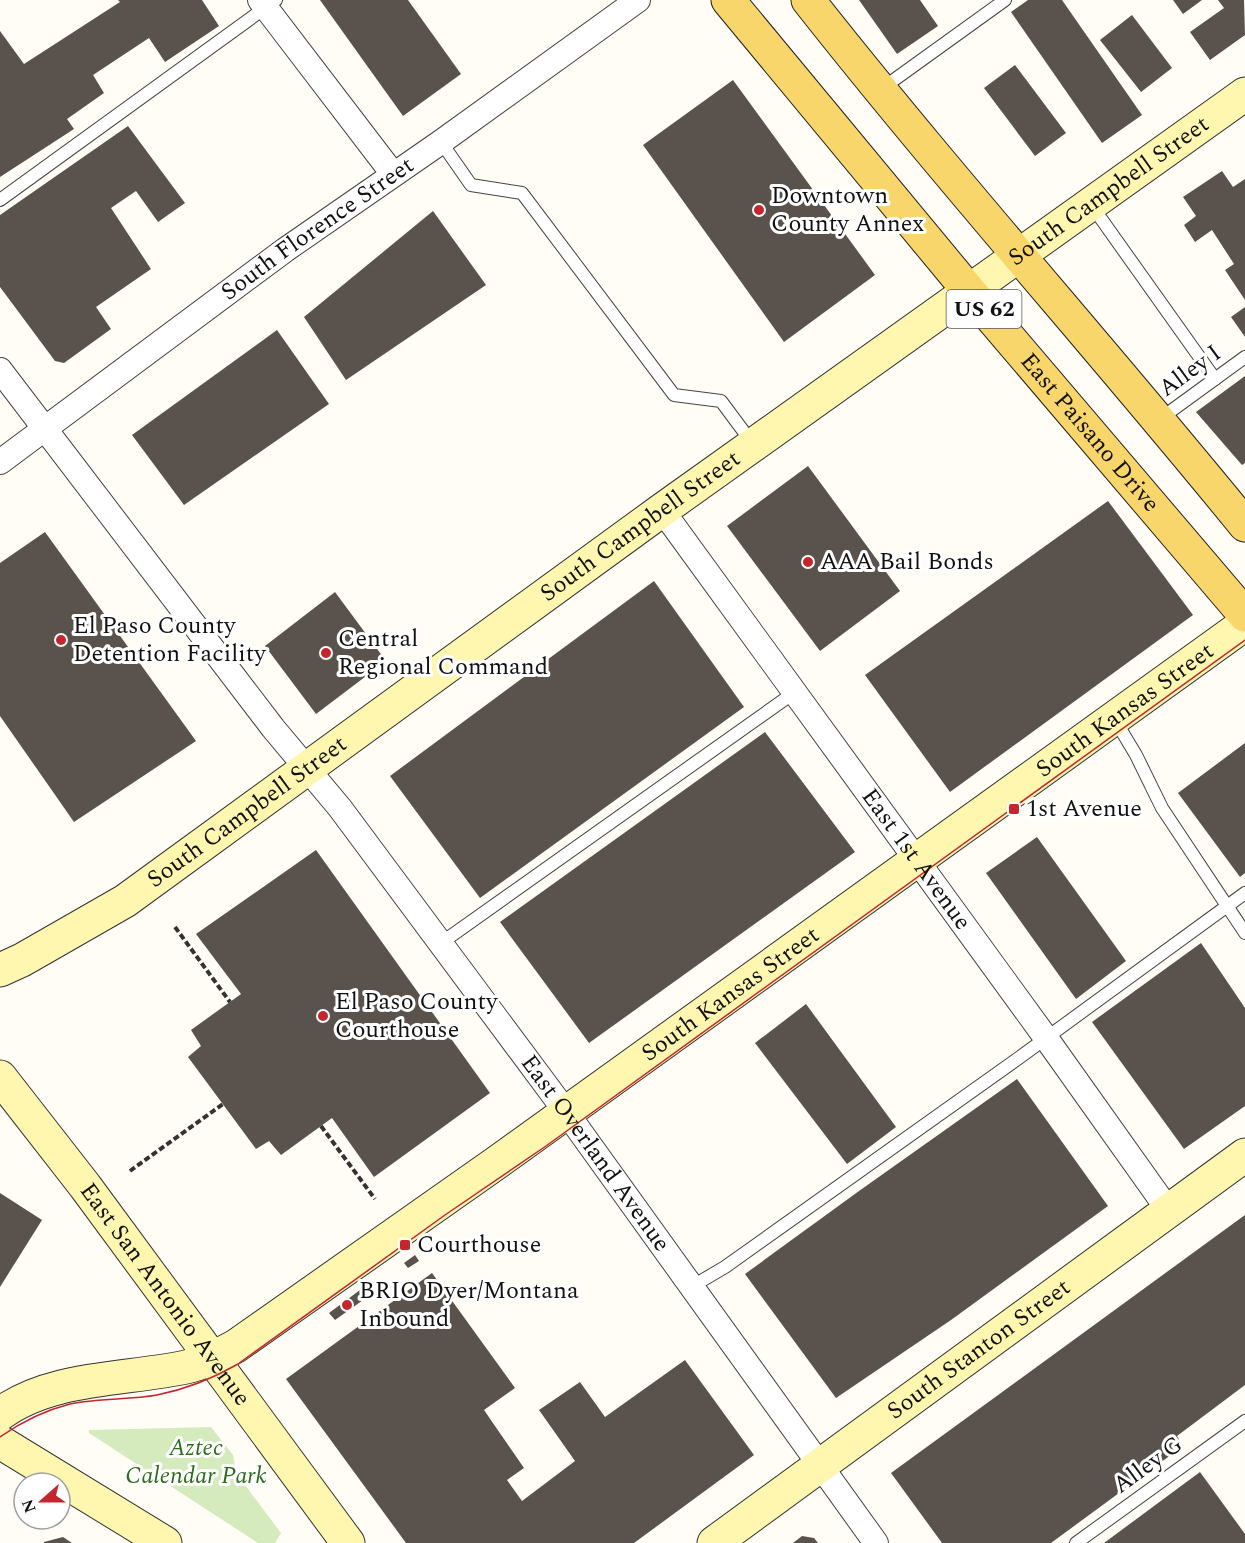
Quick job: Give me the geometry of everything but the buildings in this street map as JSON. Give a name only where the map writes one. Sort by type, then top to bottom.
[{"type":"main road","name":"East Paisano Drive","points":[[728,0],[969,291],[1245,615]]},
{"type":"main road","name":"US 62","points":[[808,0],[879,90],[1159,419],[1245,525]]},
{"type":"main road","name":"South Campbell Street","points":[[0,970],[22,960],[125,901],[662,510],[1245,94]]},
{"type":"main road","name":"South Kansas Street","points":[[0,1414],[42,1393],[94,1380],[186,1367],[212,1359],[249,1338],[1245,624]]},
{"type":"main road","name":"East San Antonio Avenue","points":[[0,1077],[85,1186],[348,1543]]},
{"type":"main road","name":"South Stanton Street","points":[[714,1543],[1245,1155]]},
{"type":"main road","points":[[0,1442],[165,1543]]},
{"type":"street","name":"South Florence Street","points":[[0,462],[285,250],[441,142],[638,0]]},
{"type":"street","points":[[267,2],[393,174]]},
{"type":"street","name":"East Overland Avenue","points":[[0,370],[307,769],[340,808],[441,943],[566,1112],[876,1543]]},
{"type":"street","name":"East 1st Avenue","points":[[662,510],[1169,1211]]},
{"type":"lane","points":[[879,90],[1005,0]]},
{"type":"lane","points":[[0,200],[267,2]]},
{"type":"lane","points":[[441,142],[471,184],[522,193],[674,395],[721,401],[754,445]]},
{"type":"lane","points":[[1091,205],[1215,379]]},
{"type":"lane","name":"Alley I","points":[[1159,419],[1245,357]]},
{"type":"lane","points":[[441,943],[795,692]]},
{"type":"lane","points":[[1114,718],[1136,755],[1162,808],[1245,933]]},
{"type":"lane","points":[[691,1287],[725,1267],[1245,893]]},
{"type":"lane","name":"Alley G","points":[[1077,1543],[1245,1421]]},
{"type":"path","points":[[176,927],[230,1002]]},
{"type":"path","points":[[130,1171],[223,1104]]},
{"type":"path","points":[[321,1126],[375,1199]]},
{"type":"green space","name":"Aztec Calendar Park","points":[[211,1427],[233,1455],[236,1473],[281,1533],[275,1543],[258,1543],[89,1433],[89,1430]]},
{"type":"tram line","points":[[0,1437],[34,1418],[70,1404],[168,1393],[199,1383],[238,1364],[445,1215],[546,1146],[1245,640]]},
{"type":"place","name":"Downtown County Annex","points":[[759,210]]},
{"type":"place","name":"AAA Bail Bonds","points":[[808,562]]},
{"type":"place","name":"El Paso County Detention Facility","points":[[61,640]]},
{"type":"place","name":"Central Regional Command","points":[[326,653]]},
{"type":"place","name":"1st Avenue","points":[[1014,809]]},
{"type":"place","name":"El Paso County Courthouse","points":[[323,1016]]},
{"type":"place","name":"Courthouse","points":[[405,1245]]},
{"type":"place","name":"BRIO Dyer/Montana Inbound","points":[[347,1305]]}]
